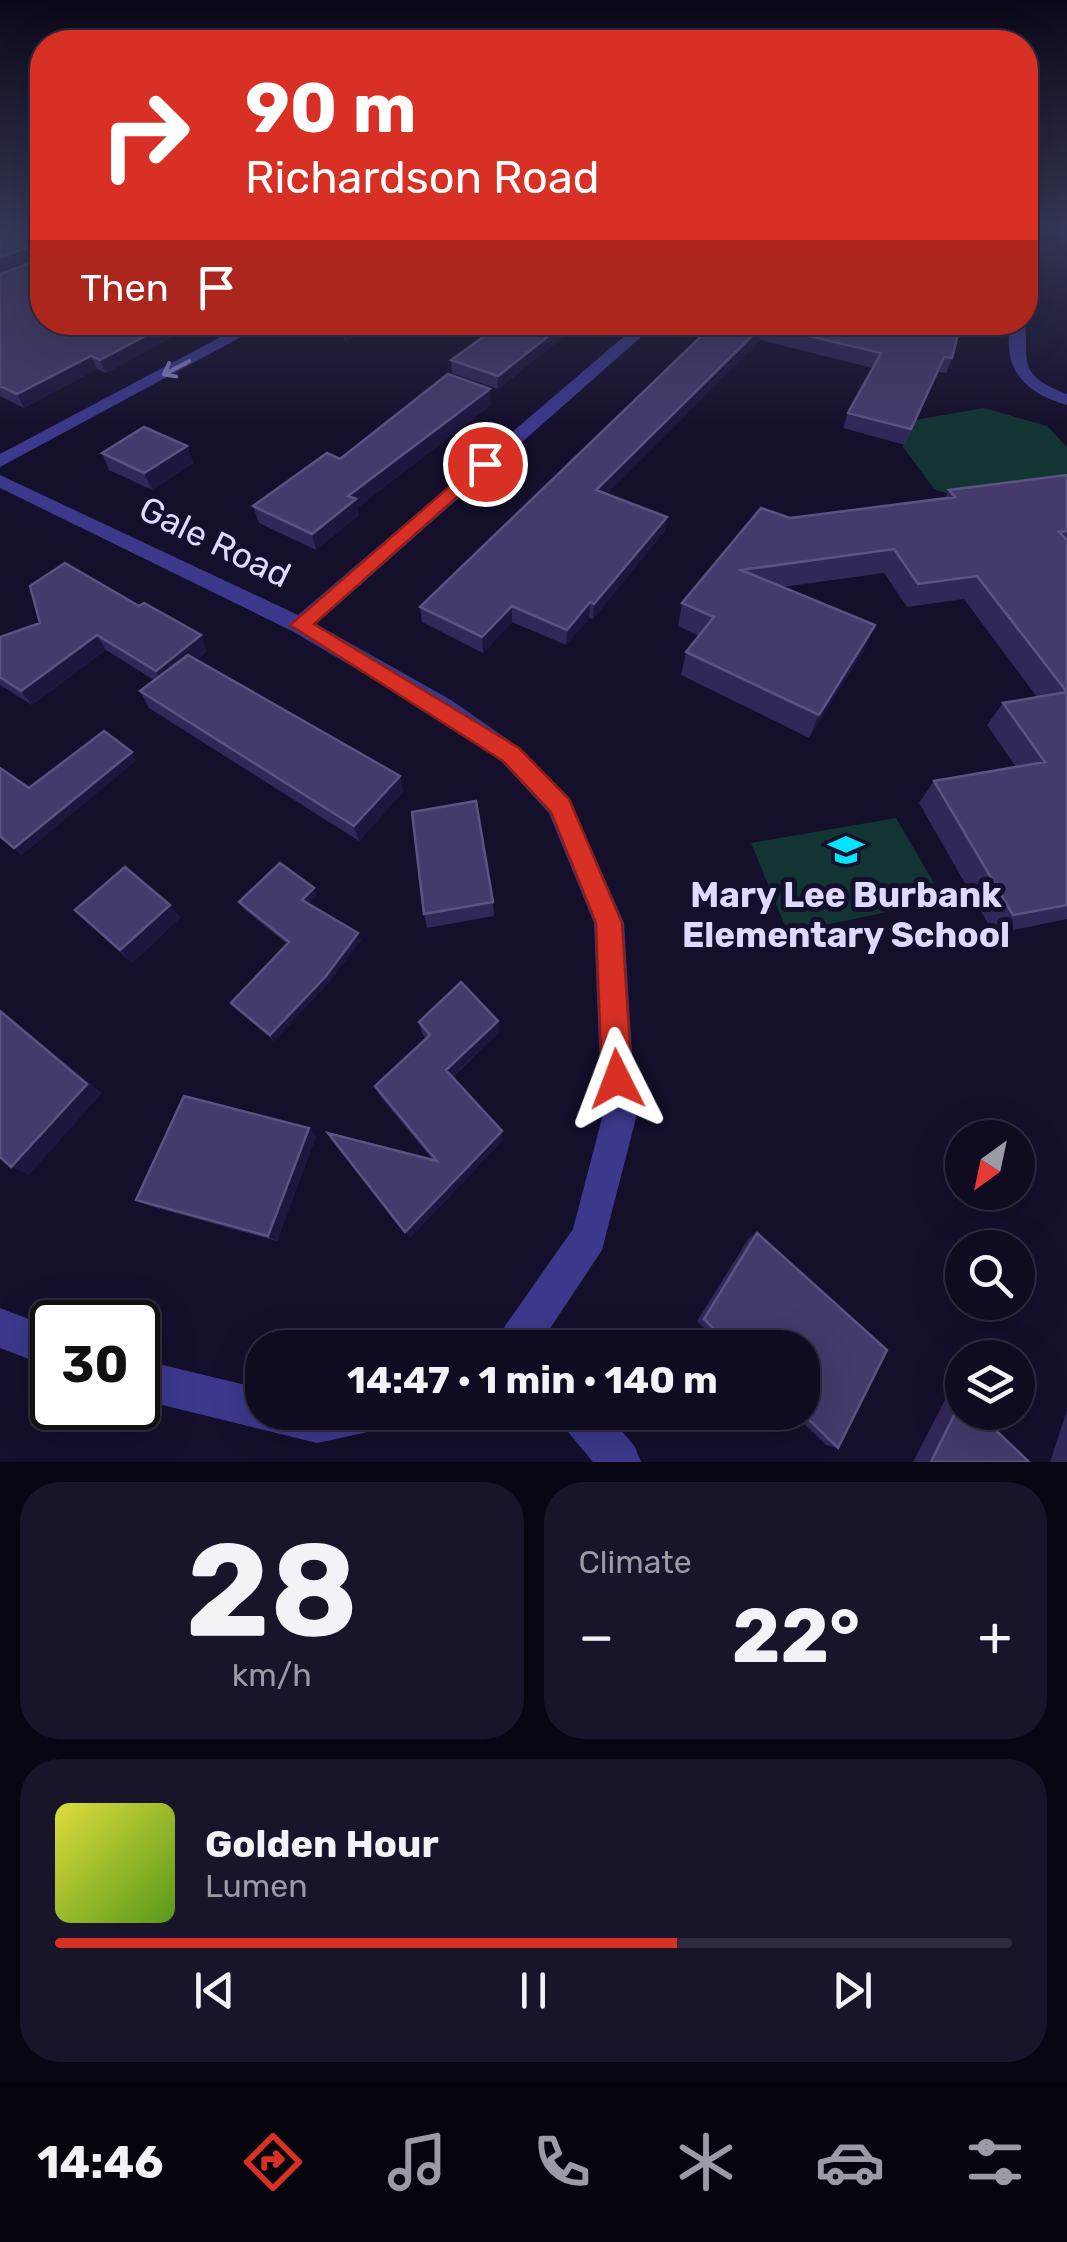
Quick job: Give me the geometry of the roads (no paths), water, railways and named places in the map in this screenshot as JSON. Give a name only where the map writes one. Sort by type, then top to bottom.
[{"type":"street","points":[[0,461],[237,335]]},
{"type":"street","points":[[300,625],[636,335]]},
{"type":"street","points":[[1016,335],[1012,348],[1015,362],[1026,376],[1067,400]]},
{"type":"street","name":"Gale Road","points":[[0,481],[300,625],[442,707],[511,755],[560,806],[609,923],[619,1118],[589,1237],[528,1330]]},
{"type":"street","points":[[0,1328],[30,1340]]},
{"type":"street","points":[[160,1385],[245,1405]]},
{"type":"street","points":[[594,1430],[620,1462]]},
{"type":"place","name":"Mary Lee Burbank Elementary School","points":[[846,850]]}]
